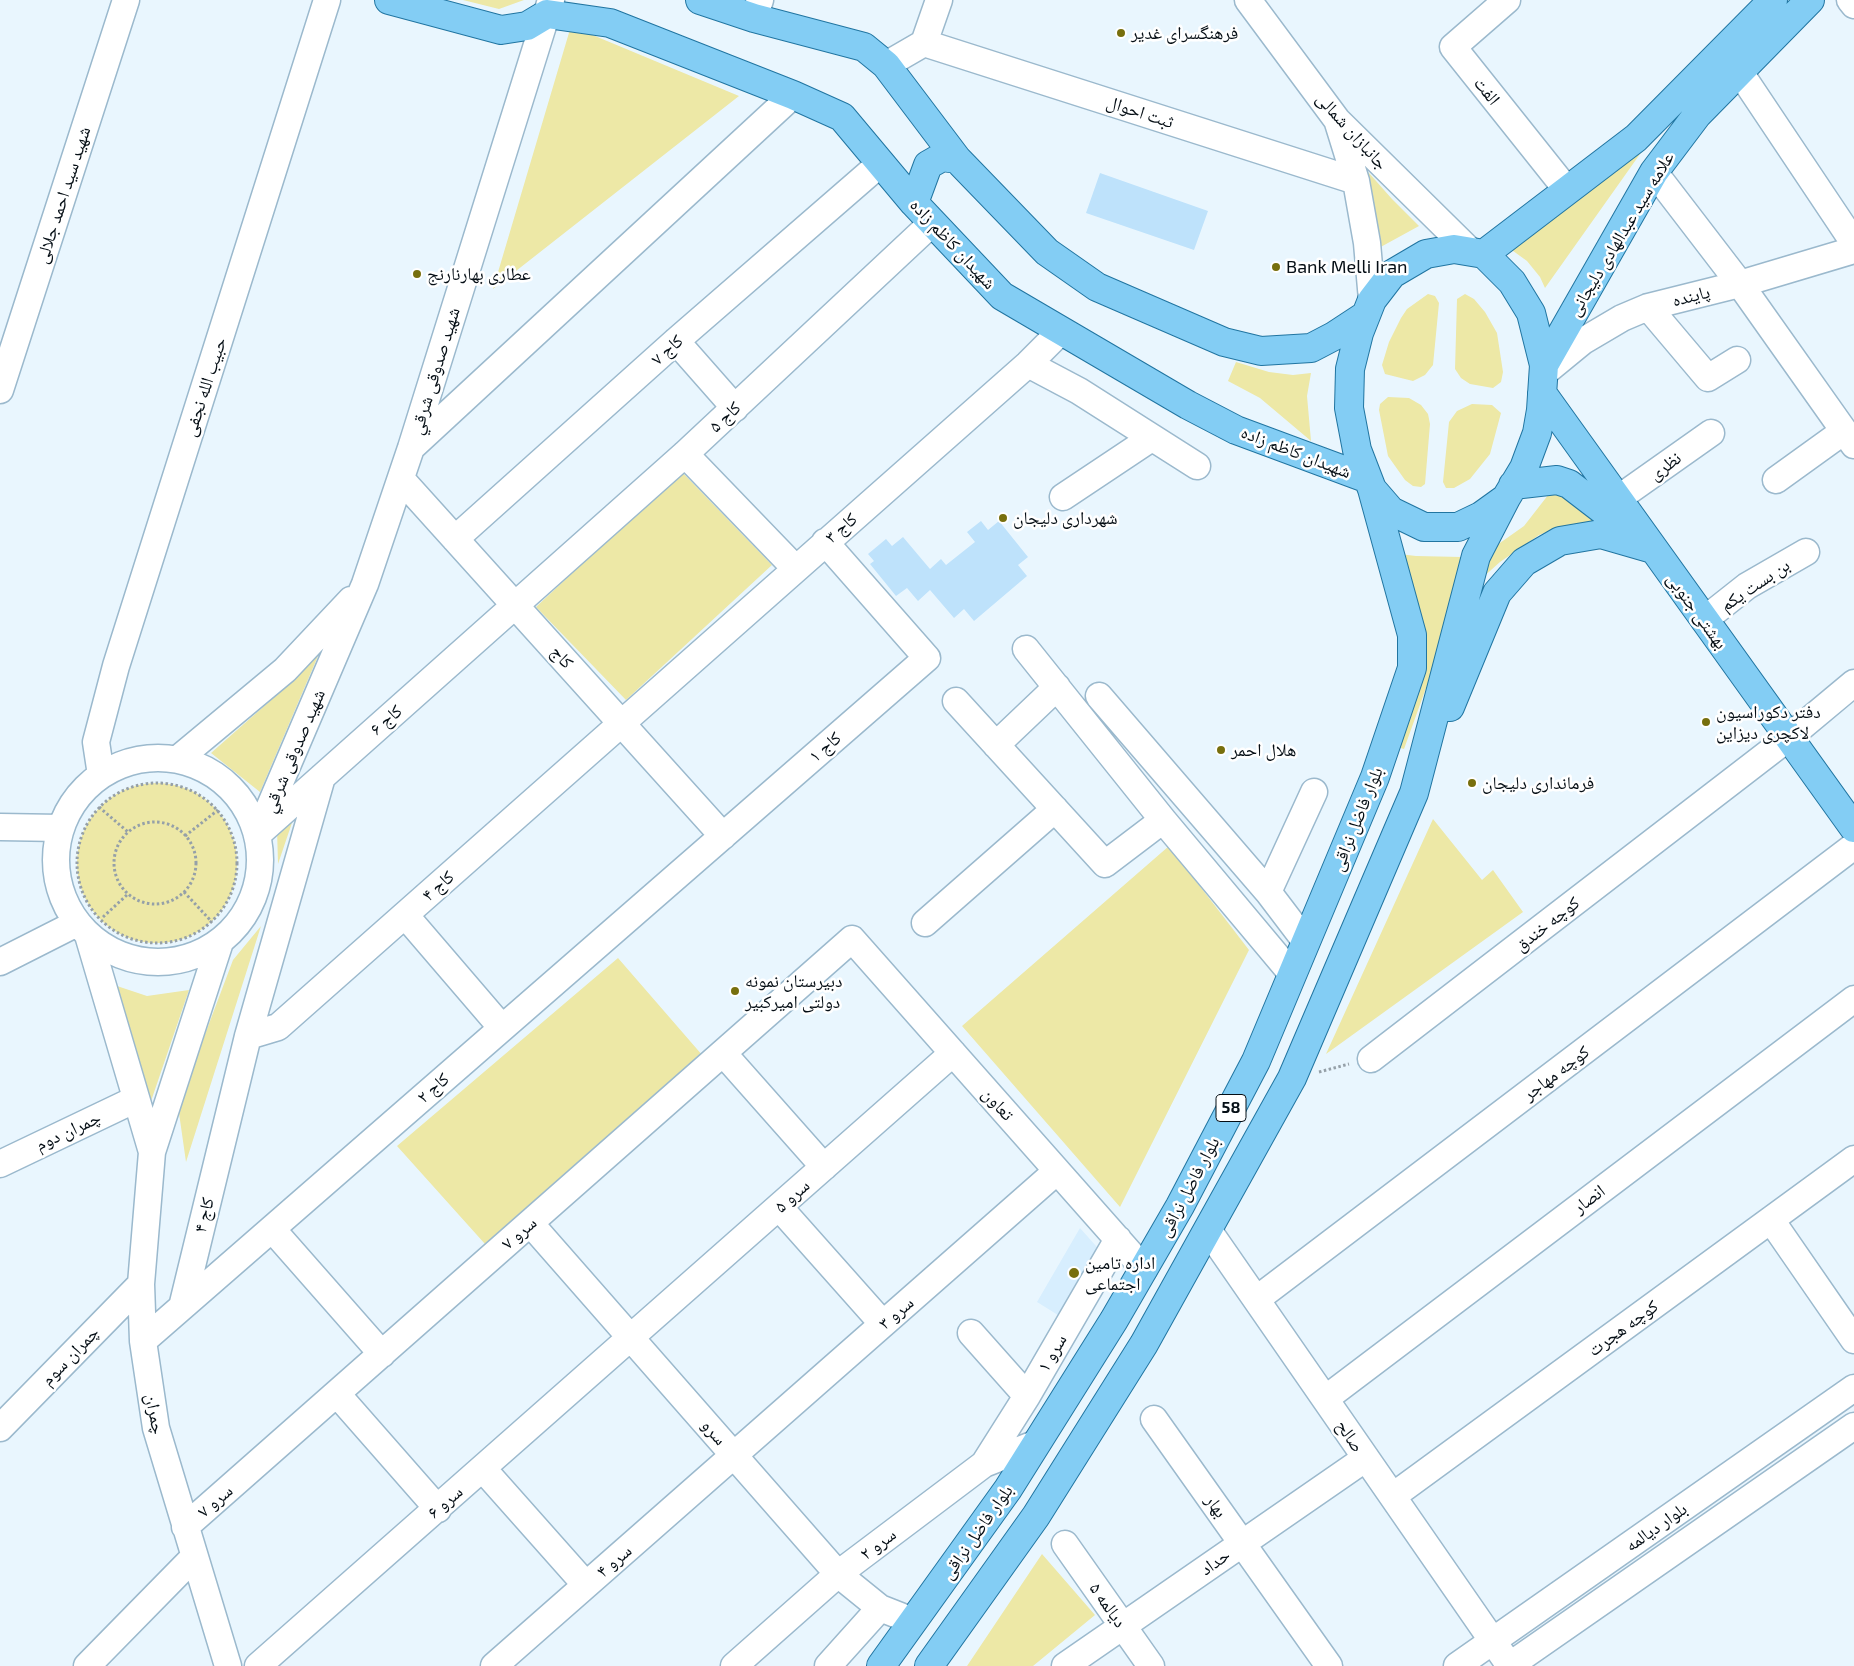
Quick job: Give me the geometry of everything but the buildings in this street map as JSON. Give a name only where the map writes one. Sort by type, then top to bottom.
[{"type":"main road","points":[[389,0],[501,30],[528,26],[549,7]]},
{"type":"main road","points":[[700,0],[757,9],[864,46],[886,65],[957,159],[1047,252],[1097,286],[1224,342],[1261,351],[1312,348],[1334,336],[1369,308]]},
{"type":"main road","name":"علامه سید عبدالهادی دلیجانی","points":[[1477,252],[1567,190],[1636,138],[1774,0]]},
{"type":"main road","name":"علامه سید عبدالهادی دلیجانی","points":[[1543,377],[1654,172],[1697,115],[1810,0]]},
{"type":"main road","name":"شهیدان کاظم زاده","points":[[549,7],[610,23],[842,116],[923,213],[1002,296],[1060,332],[1236,430],[1370,484]]},
{"type":"main road","points":[[923,213],[928,165],[942,157],[957,159]]},
{"type":"main road","points":[[1543,377],[1531,313],[1512,282],[1477,252],[1454,249],[1426,254],[1392,274],[1369,308],[1359,333],[1350,369],[1349,408],[1356,450],[1370,484],[1391,511],[1424,527],[1442,528],[1458,527],[1481,516],[1510,492],[1557,480],[1569,484],[1653,549]]},
{"type":"main road","name":"بلوار فاضل نراقی","points":[[929,1666],[1036,1516],[1144,1344],[1292,1078],[1414,793],[1476,556],[1524,468],[1537,433],[1543,377]]},
{"type":"main road","name":"بهشتی جنوبی","points":[[1543,377],[1653,549],[1854,828]]},
{"type":"main road","name":"بلوار فاضل نراقی","points":[[881,1666],[1008,1489],[1144,1269],[1180,1206],[1256,1061],[1375,777],[1412,668],[1412,635],[1370,484]]},
{"type":"main road","points":[[1414,793],[1497,594],[1524,562],[1560,541],[1601,534],[1653,549]]},
{"type":"street","name":"شهید سید احمد جلالی","points":[[0,390],[126,0]]},
{"type":"street","name":"حبیب الله نجفی","points":[[101,775],[96,742],[116,666],[327,0]]},
{"type":"street","points":[[886,65],[924,43],[939,0]]},
{"type":"street","name":"جانبازان شمالی","points":[[1248,0],[1337,120],[1477,252]]},
{"type":"street","name":"الفت","points":[[1507,0],[1453,47],[1567,190]]},
{"type":"street","points":[[1850,0],[1854,5]]},
{"type":"street","name":"شهید صدوقی شرقي","points":[[258,834],[365,584],[411,448],[549,7]]},
{"type":"street","name":"ثبت احوال","points":[[924,43],[1356,181]]},
{"type":"street","points":[[1739,71],[1854,244]]},
{"type":"street","points":[[411,448],[793,95]]},
{"type":"street","points":[[1337,120],[1356,181],[1368,242],[1369,308]]},
{"type":"street","name":"کاج ۷","points":[[455,539],[676,341],[881,163]]},
{"type":"street","points":[[1654,172],[1740,284],[1849,438],[1776,480]]},
{"type":"street","name":"کاج ۵","points":[[515,606],[734,408],[923,213]]},
{"type":"street","name":"پاینده","points":[[1543,377],[1583,341],[1622,318],[1648,307],[1740,284],[1854,250]]},
{"type":"street","points":[[1648,307],[1708,378],[1737,360]]},
{"type":"street","name":"کاج ۳","points":[[621,723],[1028,364],[1060,332]]},
{"type":"street","points":[[676,341],[734,408]]},
{"type":"street","points":[[1028,364],[1079,391],[1150,439],[1197,466]]},
{"type":"street","name":"نظری","points":[[1619,498],[1711,433]]},
{"type":"street","points":[[1063,497],[1150,439]]},
{"type":"street","points":[[685,454],[795,568]]},
{"type":"street","name":"کاج","points":[[400,479],[723,836]]},
{"type":"street","name":"کاج ۱","points":[[723,836],[927,658],[825,542]]},
{"type":"street","name":"بن بست یکم","points":[[1704,620],[1747,586],[1806,552]]},
{"type":"street","name":"شهید صدوقی شرقي","points":[[178,759],[284,670],[365,584]]},
{"type":"street","name":"کاج ۶","points":[[258,834],[515,606]]},
{"type":"street","points":[[1026,649],[1163,820],[1292,974]]},
{"type":"street","name":"کوچه خندق","points":[[1371,1059],[1788,738],[1854,684]]},
{"type":"street","points":[[996,745],[1057,687]]},
{"type":"street","points":[[1099,696],[1268,892],[1306,942]]},
{"type":"street","points":[[956,701],[1105,864],[1163,820]]},
{"type":"street","name":"کاج ۴","points":[[248,1036],[278,1027],[621,723]]},
{"type":"street","points":[[151,758],[178,759],[205,768],[229,785],[247,808],[258,834],[261,864],[256,894],[241,920],[216,932],[195,956],[167,962],[139,961],[111,952],[64,902],[57,878],[56,853],[61,828],[77,798],[101,775],[125,763],[151,758]]},
{"type":"street","name":"کاج ۴","points":[[182,1307],[248,1036],[322,776]]},
{"type":"street","points":[[1268,892],[1314,792]]},
{"type":"street","points":[[924,923],[1054,809]]},
{"type":"street","points":[[0,827],[61,828]]},
{"type":"street","name":"کاج ۲","points":[[143,1341],[723,836]]},
{"type":"street","name":"کوچه مهاجر","points":[[1257,1299],[1854,846]]},
{"type":"street","points":[[405,915],[502,1028]]},
{"type":"street","points":[[0,962],[88,926]]},
{"type":"street","points":[[88,926],[152,1152]]},
{"type":"street","points":[[152,1152],[216,932]]},
{"type":"street","name":"سرو ۷","points":[[185,1527],[852,939]]},
{"type":"street","name":"تعاون","points":[[852,939],[1144,1269]]},
{"type":"street","name":"انصار","points":[[1325,1399],[1854,999]]},
{"type":"street","points":[[723,1053],[824,1167]]},
{"type":"street","name":"سرو ۵","points":[[631,1338],[953,1054]]},
{"type":"street","name":"چمران دوم","points":[[0,1164],[136,1099]]},
{"type":"street","name":"چمران","points":[[152,1152],[141,1284],[143,1341],[156,1428],[228,1666]]},
{"type":"street","name":"کوچه هجرت","points":[[1392,1496],[1854,1159]]},
{"type":"street","name":"سرو ۳","points":[[734,1455],[1057,1171]]},
{"type":"street","points":[[779,1207],[883,1324]]},
{"type":"street","points":[[1771,1220],[1854,1340]]},
{"type":"street","name":"سرو","points":[[530,1223],[838,1574],[880,1608],[913,1621]]},
{"type":"street","points":[[272,1229],[382,1354]]},
{"type":"street","name":"صالح","points":[[1208,1230],[1510,1666]]},
{"type":"street","name":"سرو ۱","points":[[984,1464],[1027,1396],[1118,1239]]},
{"type":"street","name":"چمران سوم","points":[[0,1428],[141,1284]]},
{"type":"street","points":[[971,1333],[1027,1396]]},
{"type":"street","name":"سرو ۶","points":[[258,1666],[631,1338]]},
{"type":"street","name":"بلوار دیالمه","points":[[1457,1666],[1854,1388]]},
{"type":"street","points":[[336,1394],[438,1509]]},
{"type":"street","name":"بهار","points":[[1154,1419],[1329,1666]]},
{"type":"street","name":"بلوار دیالمه","points":[[1510,1666],[1854,1426]]},
{"type":"street","name":"سرو ۲","points":[[734,1666],[838,1574],[984,1464],[1037,1443]]},
{"type":"street","name":"سرو ۴","points":[[494,1666],[734,1455]]},
{"type":"street","name":"حداد","points":[[1065,1666],[1366,1458]]},
{"type":"street","points":[[483,1469],[586,1585]]},
{"type":"street","name":"دیالمه ۵","points":[[1065,1544],[1151,1666]]},
{"type":"street","points":[[87,1666],[194,1557]]},
{"type":"street","points":[[828,1666],[880,1608]]},
{"type":"path","points":[[88,926],[85,900],[78,876],[77,860],[77,852],[85,828],[99,807],[116,794],[137,785],[159,782],[188,789],[201,795],[218,810],[230,827],[236,847],[238,867],[234,888],[225,906],[216,932]]},
{"type":"path","points":[[99,807],[128,832]]},
{"type":"path","points":[[185,836],[218,810]]},
{"type":"path","points":[[151,822],[175,828],[185,836],[192,846],[195,870],[191,882],[184,892],[163,904],[150,904],[138,901],[119,884],[114,870],[114,856],[119,843],[128,832],[138,826],[151,822]]},
{"type":"path","points":[[184,892],[216,932]]},
{"type":"path","points":[[88,926],[128,894]]},
{"type":"path","points":[[88,926],[143,942],[168,943],[191,936],[216,932]]},
{"type":"path","points":[[1292,1078],[1371,1059]]},
{"type":"shaded area","points":[[463,0],[524,0],[499,9]]},
{"type":"shaded area","points":[[571,26],[739,96],[493,289]]},
{"type":"shaded area","points":[[1645,147],[1545,288],[1540,277],[1527,261],[1509,248]]},
{"type":"shaded area","points":[[1353,155],[1419,226],[1377,249]]},
{"type":"shaded area","points":[[1428,294],[1435,296],[1439,303],[1433,365],[1425,375],[1413,381],[1385,374],[1382,365],[1389,342],[1401,318],[1407,309]]},
{"type":"shaded area","points":[[1465,294],[1474,299],[1485,312],[1497,333],[1503,372],[1501,382],[1493,388],[1470,384],[1461,378],[1455,369],[1457,299]]},
{"type":"shaded area","points":[[1236,362],[1269,372],[1293,375],[1311,373],[1307,396],[1311,441],[1260,398],[1228,381]]},
{"type":"shaded area","points":[[1388,397],[1409,398],[1421,405],[1428,414],[1430,424],[1425,484],[1421,487],[1413,486],[1405,480],[1388,456],[1379,410],[1380,404]]},
{"type":"shaded area","points":[[1472,404],[1492,405],[1501,413],[1490,454],[1470,479],[1454,488],[1446,488],[1443,482],[1449,422],[1457,411]]},
{"type":"shaded area","points":[[681,471],[772,565],[626,700],[536,607]]},
{"type":"shaded area","points":[[1561,489],[1605,528],[1556,528],[1539,535],[1500,562],[1481,579],[1490,550],[1524,526],[1552,490]]},
{"type":"shaded area","points":[[1399,554],[1462,557],[1431,674],[1404,749],[1397,747],[1413,705]]},
{"type":"shaded area","points":[[321,649],[260,792],[211,753],[296,678]]},
{"type":"shaded area","points":[[165,783],[195,792],[214,806],[224,818],[231,832],[236,847],[236,879],[231,894],[224,908],[214,920],[202,930],[180,940],[165,943],[149,943],[134,940],[112,930],[90,908],[78,879],[77,855],[80,840],[90,818],[112,796],[141,784]]},
{"type":"shaded area","points":[[296,811],[278,864],[277,829]]},
{"type":"shaded area","points":[[1433,819],[1482,880],[1493,870],[1523,912],[1326,1054]]},
{"type":"shaded area","points":[[1169,846],[1249,950],[1120,1207],[962,1026]]},
{"type":"shaded area","points":[[261,926],[186,1162],[178,1106],[233,960]]},
{"type":"shaded area","points":[[618,958],[703,1056],[485,1244],[397,1146]]},
{"type":"shaded area","points":[[117,986],[147,996],[189,990],[149,1107]]},
{"type":"shaded area","name":"اداره تامین اجتماعی","points":[[1080,1228],[1104,1255],[1066,1320],[1037,1302]]},
{"type":"shaded area","points":[[1042,1554],[1095,1615],[1033,1666],[967,1666]]},
{"type":"place","name":"فرهنگسرای غدیر","points":[[1121,33]]},
{"type":"place","name":"Bank Melli Iran","points":[[1276,267]]},
{"type":"place","name":"عطاری بهارنارنج","points":[[417,274]]},
{"type":"place","name":"شهرداری دلیجان","points":[[1003,518]]},
{"type":"place","name":"دفتر دکوراسیون لاکچری دیزاین","points":[[1706,722]]},
{"type":"place","name":"هلال احمر","points":[[1221,750]]},
{"type":"place","name":"فرمانداری دلیجان","points":[[1472,783]]},
{"type":"place","name":"دبیرستان نمونه دولتی امیرکبیر","points":[[735,991]]},
{"type":"place","name":"اداره تامین اجتماعی","points":[[1074,1273]]}]
